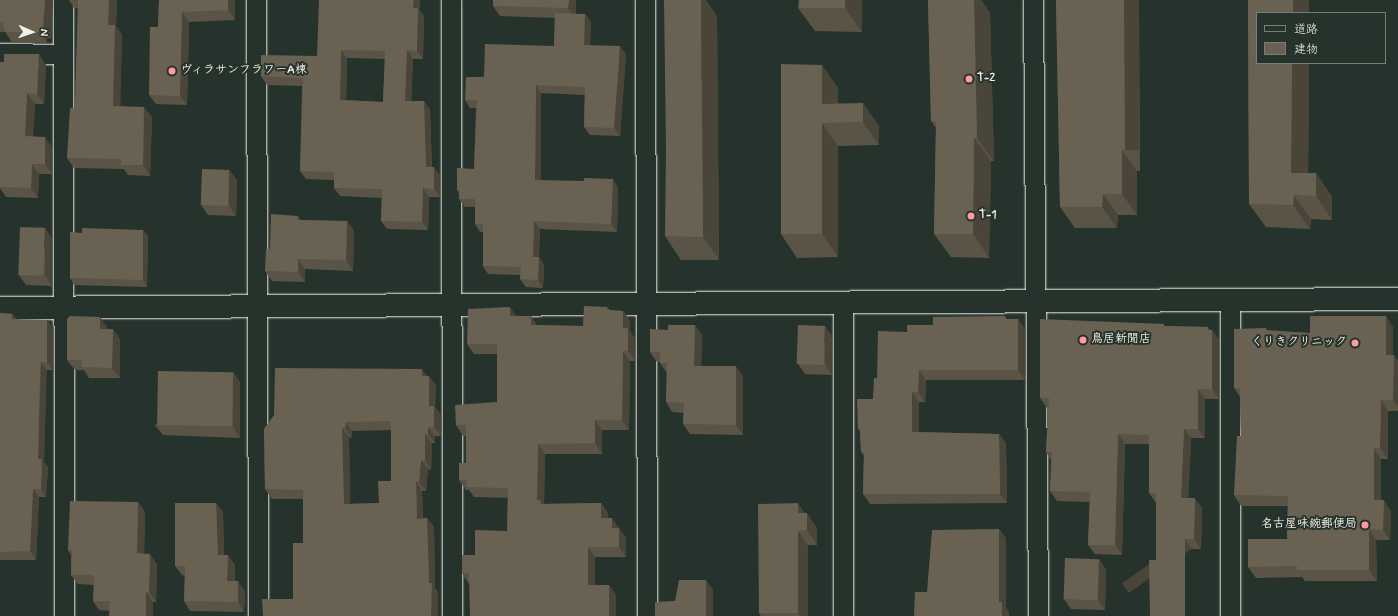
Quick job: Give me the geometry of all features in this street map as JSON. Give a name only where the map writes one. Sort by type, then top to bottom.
[{"type":"street","points":[[63,0],[64,616]]},
{"type":"street","points":[[256,0],[258,616]]},
{"type":"street","points":[[450,0],[452,616]]},
{"type":"street","points":[[645,0],[647,616]]},
{"type":"street","points":[[1032,0],[1038,616]]},
{"type":"street","points":[[0,53],[63,54]]},
{"type":"street","points":[[1230,299],[1230,616]]},
{"type":"street","points":[[0,308],[1398,299]]},
{"type":"street","points":[[843,302],[843,616]]},
{"type":"building","points":[[0,0],[45,0],[43,27],[40,27],[39,32],[5,32],[3,22],[0,22]]},
{"type":"building","points":[[78,0],[109,0],[108,25],[115,25],[113,106],[144,107],[143,165],[121,165],[121,159],[67,158],[70,108],[75,108]]},
{"type":"building","points":[[159,0],[228,0],[228,10],[182,12],[180,96],[149,95],[150,27],[158,27]]},
{"type":"building","points":[[319,0],[414,0],[413,8],[418,8],[417,51],[407,50],[405,101],[424,101],[426,167],[434,167],[434,189],[423,188],[422,222],[381,221],[382,189],[334,188],[334,172],[300,171],[303,78],[261,76],[261,55],[317,56]],"holes":[[[341,50],[385,51],[383,102],[340,100]]]},
{"type":"building","points":[[493,0],[569,0],[568,8],[493,6]]},
{"type":"building","points":[[664,0],[701,0],[703,237],[665,236],[666,149]]},
{"type":"building","points":[[799,0],[845,0],[845,8],[799,8]]},
{"type":"building","points":[[928,0],[974,0],[977,138],[974,138],[973,234],[934,234],[936,121],[931,121]]},
{"type":"building","points":[[1056,0],[1124,0],[1125,150],[1122,150],[1122,194],[1103,194],[1102,207],[1060,207]]},
{"type":"building","points":[[1248,0],[1293,0],[1293,12],[1256,12],[1256,64],[1292,64],[1291,173],[1316,173],[1316,196],[1294,195],[1293,205],[1249,204]]},
{"type":"building","points":[[555,13],[585,14],[584,45],[620,46],[614,128],[584,127],[585,87],[536,85],[535,180],[584,181],[584,178],[613,179],[611,224],[534,221],[533,257],[539,257],[538,280],[520,279],[521,267],[483,266],[483,224],[475,224],[475,199],[459,199],[459,190],[457,190],[457,168],[474,169],[477,100],[465,100],[466,77],[484,77],[485,44],[554,46]]},
{"type":"building","points":[[4,54],[39,54],[37,94],[27,93],[25,136],[45,137],[45,164],[32,164],[31,188],[0,187],[0,62],[4,62]]},
{"type":"building","points":[[781,64],[822,65],[822,104],[863,103],[863,122],[822,123],[822,234],[781,234]]},
{"type":"building","points":[[202,169],[229,170],[228,206],[201,205]]},
{"type":"building","points":[[271,214],[298,216],[297,220],[347,221],[346,260],[298,259],[298,272],[265,271],[266,249],[270,249]]},
{"type":"building","points":[[20,227],[45,228],[43,276],[18,275]]},
{"type":"building","points":[[82,228],[143,230],[143,280],[70,278],[70,232],[82,233]]},
{"type":"building","points":[[584,306],[607,307],[607,310],[623,311],[623,328],[628,328],[628,351],[623,351],[622,420],[595,420],[595,443],[538,444],[537,500],[540,500],[541,504],[601,503],[601,518],[612,518],[612,528],[619,528],[619,547],[588,547],[588,585],[609,585],[609,616],[470,616],[469,573],[462,573],[462,555],[475,555],[475,530],[507,531],[508,488],[467,487],[467,480],[459,480],[459,463],[466,463],[466,425],[456,425],[455,405],[497,402],[497,344],[467,344],[468,309],[510,307],[510,316],[531,316],[531,325],[583,326]]},
{"type":"building","points":[[0,313],[12,314],[12,319],[47,320],[47,362],[41,362],[40,368],[38,459],[42,459],[41,489],[33,489],[30,551],[0,552]]},
{"type":"building","points":[[70,316],[100,317],[100,329],[113,329],[112,368],[82,367],[82,360],[67,360],[67,319]]},
{"type":"building","points":[[1005,316],[1005,319],[1018,319],[1018,370],[919,370],[918,392],[912,392],[912,432],[999,434],[1000,494],[863,494],[864,452],[861,452],[860,429],[858,429],[857,399],[873,399],[874,378],[877,378],[878,331],[907,332],[907,325],[933,325],[933,317]]},
{"type":"building","points":[[1310,316],[1386,316],[1386,355],[1394,355],[1393,400],[1381,400],[1380,448],[1374,448],[1374,500],[1384,500],[1383,530],[1369,529],[1369,570],[1297,570],[1297,566],[1248,567],[1248,539],[1287,539],[1288,496],[1234,495],[1237,436],[1241,436],[1240,388],[1234,388],[1234,329],[1266,328],[1266,330],[1310,333]]},
{"type":"building","points":[[1040,319],[1164,324],[1164,326],[1208,327],[1208,330],[1212,330],[1212,389],[1198,389],[1198,429],[1184,429],[1181,498],[1195,498],[1194,539],[1185,539],[1185,616],[1150,616],[1149,560],[1156,560],[1156,493],[1149,493],[1149,435],[1118,434],[1115,545],[1088,545],[1090,492],[1050,491],[1052,452],[1046,452],[1049,398],[1040,398]]},
{"type":"building","points":[[668,325],[695,325],[694,366],[736,366],[736,425],[683,424],[684,403],[666,402],[667,363],[660,363],[660,352],[650,352],[650,329],[668,330]]},
{"type":"building","points":[[798,325],[825,326],[824,365],[797,364]]},
{"type":"building","points":[[275,368],[422,369],[422,376],[429,376],[429,406],[434,406],[434,427],[428,427],[428,434],[425,434],[425,460],[421,460],[419,482],[416,481],[417,519],[427,518],[429,583],[432,583],[431,616],[263,616],[262,599],[293,599],[293,543],[303,543],[303,490],[265,489],[264,429],[274,415]],"holes":[[[391,421],[391,481],[378,481],[379,503],[344,504],[342,428],[345,428],[346,422]]]},
{"type":"building","points":[[158,371],[233,372],[232,426],[157,425]]},
{"type":"building","points":[[70,501],[138,502],[137,553],[150,554],[149,592],[146,592],[146,616],[109,616],[110,601],[93,601],[94,578],[92,575],[71,575],[72,550],[68,550]]},
{"type":"building","points":[[175,503],[216,503],[218,555],[228,555],[227,581],[238,581],[238,602],[184,601],[185,566],[175,566]]},
{"type":"building","points":[[798,503],[798,513],[807,513],[807,530],[798,531],[798,613],[759,613],[758,504]]},
{"type":"building","points":[[999,529],[999,602],[1002,602],[1002,616],[914,616],[915,592],[927,592],[932,530]]},
{"type":"building","points":[[1065,558],[1099,559],[1098,600],[1064,599]]},
{"type":"building","points":[[679,580],[706,580],[706,616],[655,616],[655,602],[675,601]]},
{"type":"place","name":"ヴィラサンフラワーA棟","points":[[172,71]]},
{"type":"place","name":"T-2","points":[[969,79]]},
{"type":"place","name":"T-1","points":[[971,216]]},
{"type":"place","name":"鳥居新聞店","points":[[1083,340]]},
{"type":"place","name":"くりきクリニック","points":[[1355,343]]},
{"type":"place","name":"名古屋味鋺郵便局","points":[[1365,525]]}]
